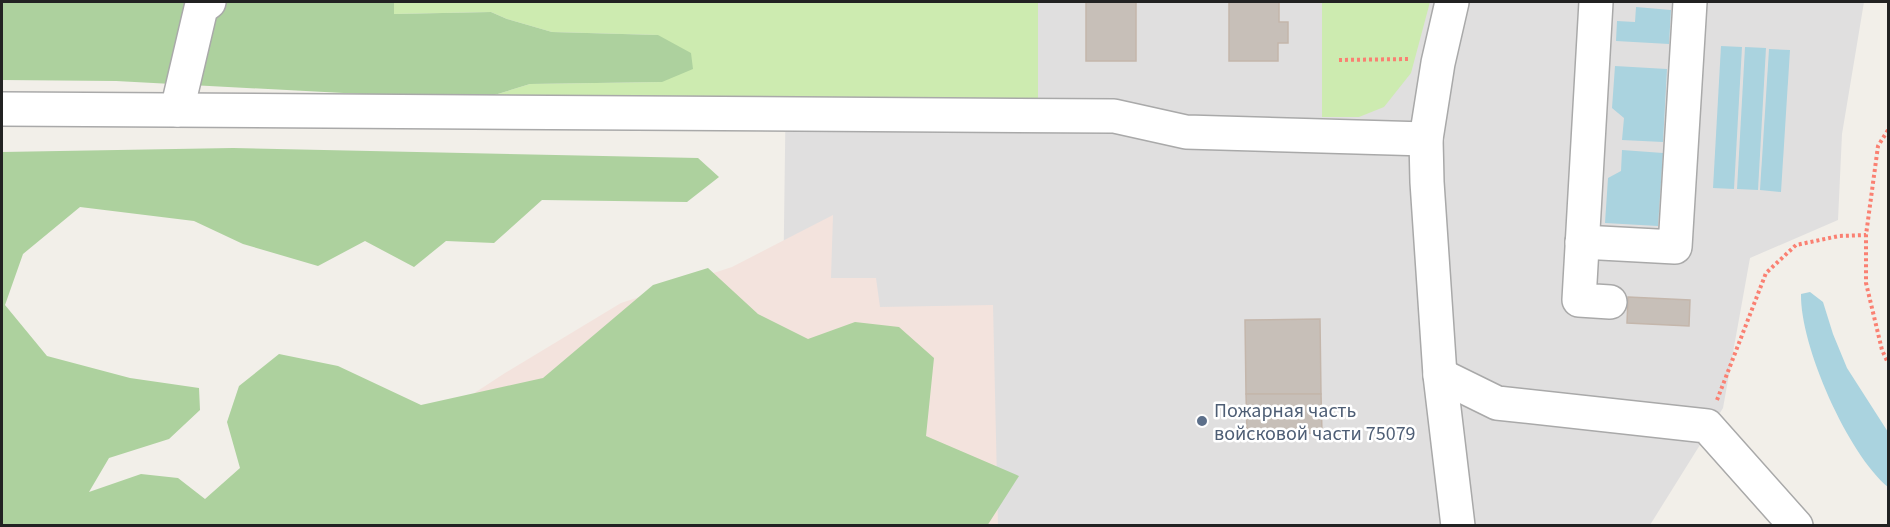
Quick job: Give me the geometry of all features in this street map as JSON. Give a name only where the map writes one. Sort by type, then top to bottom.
[{"type":"street","points":[[177,110],[201,8],[209,2]]},
{"type":"street","points":[[1452,2],[1438,63],[1426,139],[1440,375],[1458,525]]},
{"type":"street","points":[[1596,2],[1579,300],[1610,302]]},
{"type":"street","points":[[1582,242],[1675,247],[1690,2]]},
{"type":"street","points":[[2,109],[1114,116],[1186,132],[1426,139]]},
{"type":"street","points":[[1440,375],[1497,403],[1707,426],[1796,525]]},
{"type":"path","points":[[1888,130],[1878,146],[1866,236],[1866,283],[1882,350],[1888,363]]},
{"type":"path","points":[[1707,426],[1766,273],[1796,245],[1839,236],[1866,236]]},
{"type":"shaded area","points":[[787,2],[1864,2],[1842,134],[1838,220],[1750,258],[1723,408],[1650,525],[780,526]]},
{"type":"shaded area","points":[[833,215],[831,278],[876,278],[880,307],[993,305],[998,525],[278,526],[288,515],[505,373],[621,303],[732,267]]},
{"type":"green space","points":[[2,2],[394,2],[394,14],[491,12],[552,32],[658,35],[691,53],[693,69],[662,82],[530,84],[475,101],[116,81],[2,80]]},
{"type":"green space","points":[[394,2],[1038,2],[1038,113],[475,101],[530,84],[662,82],[658,35],[552,32],[491,12],[393,14]]},
{"type":"green space","points":[[1322,2],[1430,2],[1411,73],[1384,107],[1359,117],[1322,117]]},
{"type":"green space","points":[[233,148],[698,158],[719,177],[687,202],[542,200],[494,243],[446,241],[414,267],[365,241],[318,266],[243,244],[194,221],[80,207],[23,254],[5,305],[47,356],[130,378],[199,388],[200,410],[169,439],[109,458],[89,492],[141,474],[178,478],[205,499],[240,468],[227,422],[239,386],[279,354],[338,366],[421,405],[543,378],[653,285],[708,268],[758,314],[808,339],[855,322],[899,327],[934,358],[926,436],[1019,476],[987,526],[2,525],[2,152]]},
{"type":"water","points":[[1636,7],[1671,10],[1669,44],[1616,41],[1617,21],[1635,22]]},
{"type":"water","points":[[1721,46],[1742,47],[1734,189],[1713,188]]},
{"type":"water","points":[[1745,47],[1766,48],[1758,190],[1737,189]]},
{"type":"water","points":[[1769,49],[1790,50],[1781,192],[1760,190]]},
{"type":"water","points":[[1615,66],[1667,69],[1663,142],[1622,140],[1624,118],[1612,108]]},
{"type":"water","points":[[1622,150],[1663,153],[1658,226],[1605,223],[1608,178],[1621,171]]},
{"type":"water","points":[[1810,292],[1823,302],[1847,368],[1888,432],[1888,487],[1857,450],[1829,398],[1809,341],[1803,316],[1801,294]]},
{"type":"building","points":[[1086,2],[1136,2],[1136,61],[1086,61]]},
{"type":"building","points":[[1229,2],[1279,2],[1279,22],[1288,22],[1288,43],[1278,43],[1278,61],[1229,61]]},
{"type":"building","points":[[1628,297],[1690,300],[1689,326],[1627,323]]},
{"type":"building","points":[[1320,319],[1321,394],[1246,394],[1245,320]]},
{"type":"building","points":[[1246,394],[1321,394],[1322,433],[1247,434]]},
{"type":"place","name":"Пожарная часть войсковой части 75079","points":[[1202,421]]}]
